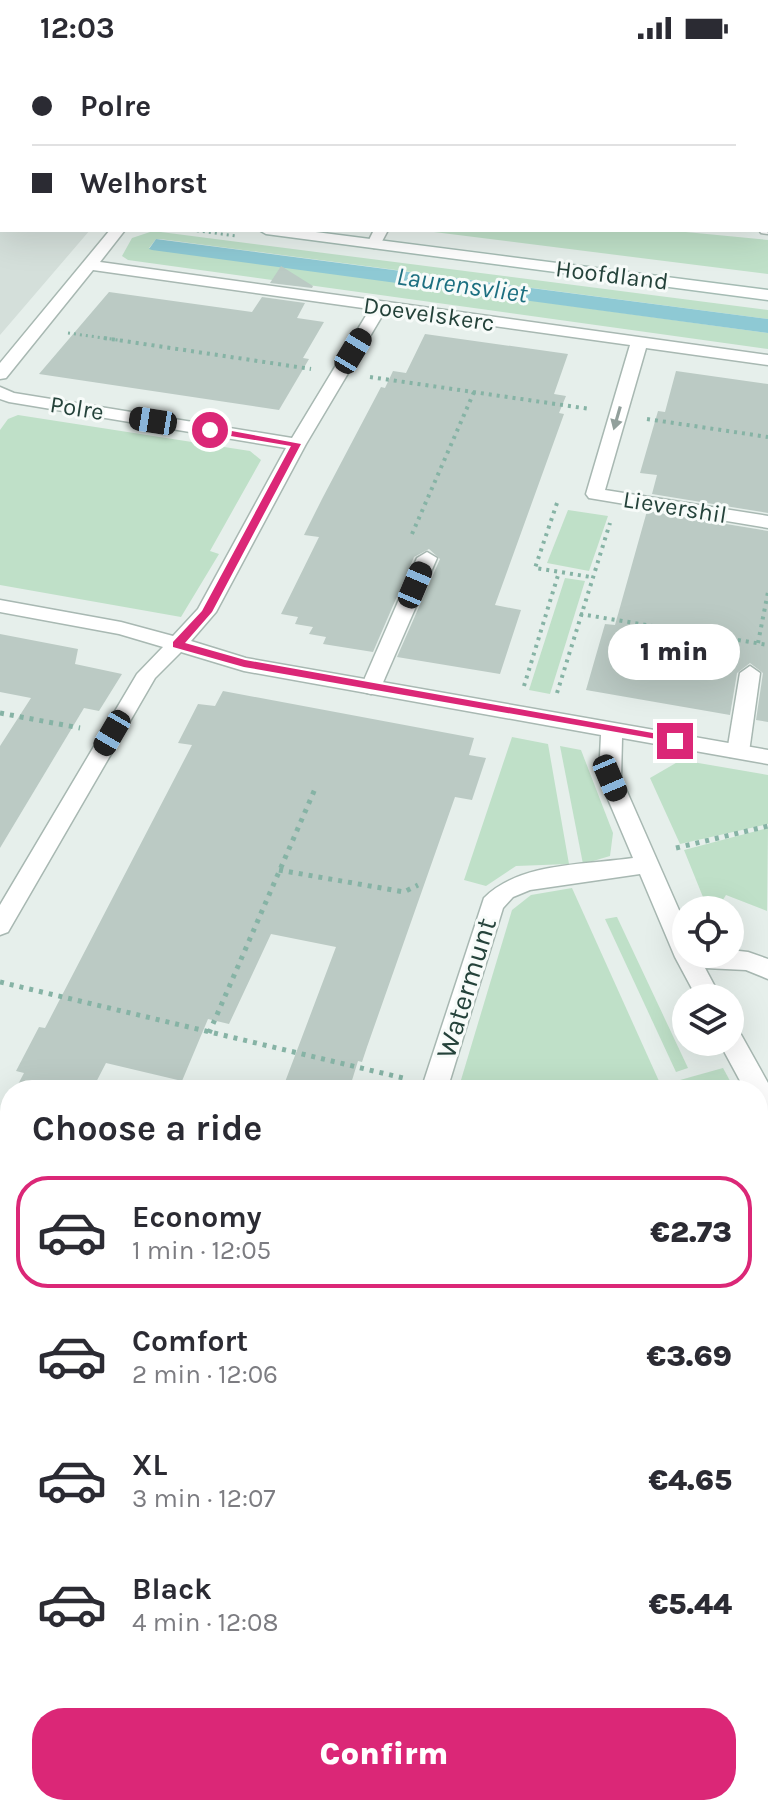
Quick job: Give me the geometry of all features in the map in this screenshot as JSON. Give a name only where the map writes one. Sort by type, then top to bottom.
[{"type":"street","points":[[0,374],[116,232]]},
{"type":"street","name":"Hoofdland","points":[[298,232],[378,237],[768,295]]},
{"type":"street","name":"Doevelskerc","points":[[91,265],[768,360]]},
{"type":"street","points":[[0,926],[147,674],[206,612],[297,444],[379,307]]},
{"type":"street","name":"Lievershil","points":[[639,343],[595,494],[768,522]]},
{"type":"street","name":"Polre","points":[[3,399],[297,444]]},
{"type":"street","points":[[371,687],[427,558]]},
{"type":"street","points":[[0,606],[121,628],[244,664],[768,757]]},
{"type":"street","points":[[738,752],[750,673]]},
{"type":"street","points":[[612,730],[610,778],[672,922]]},
{"type":"street","name":"Watermunt","points":[[437,1080],[492,904],[505,891],[526,882],[644,860]]},
{"type":"street","points":[[744,961],[768,969]]},
{"type":"street","points":[[740,1056],[753,1080]]},
{"type":"path","points":[[37,329],[320,370]]},
{"type":"path","points":[[358,375],[768,437]]},
{"type":"path","points":[[427,558],[404,554],[474,392]]},
{"type":"path","points":[[557,503],[535,568],[591,577]]},
{"type":"path","name":"Lievershil","points":[[555,700],[610,522]]},
{"type":"path","points":[[514,713],[559,572]]},
{"type":"path","points":[[758,643],[768,592]]},
{"type":"path","points":[[580,614],[768,645]]},
{"type":"path","points":[[0,713],[112,733]]},
{"type":"path","points":[[209,1033],[315,789]]},
{"type":"path","points":[[644,860],[768,826]]},
{"type":"path","points":[[279,870],[404,892],[418,885]]},
{"type":"path","points":[[0,982],[401,1080]]},
{"type":"shaded area","points":[[0,232],[88,232],[0,335]]},
{"type":"green space","points":[[161,232],[768,310],[768,319],[160,239],[156,239],[149,248],[768,333],[768,349],[128,260],[122,256],[132,238]]},
{"type":"green space","points":[[434,232],[686,232],[768,240],[768,274]]},
{"type":"green space","points":[[18,415],[250,451],[261,460],[210,551],[219,554],[181,617],[0,585],[0,430],[8,419]]},
{"type":"green space","points":[[568,510],[608,516],[589,571],[547,563]]},
{"type":"green space","points":[[565,578],[585,581],[550,694],[529,690]]},
{"type":"green space","points":[[512,737],[548,744],[569,864],[516,866],[486,886],[464,880]]},
{"type":"green space","points":[[560,746],[581,750],[613,833],[610,856],[583,864]]},
{"type":"green space","points":[[681,760],[768,775],[768,824],[680,844],[650,778]]},
{"type":"green space","points":[[768,828],[767,911],[744,902],[744,896],[703,896],[684,850]]},
{"type":"green space","points":[[572,888],[658,1080],[461,1080],[512,910],[531,895]]},
{"type":"green space","points":[[617,917],[672,1034],[672,1056],[682,1056],[688,1068],[676,1072],[605,919]]},
{"type":"green space","points":[[723,1068],[730,1080],[680,1080]]},
{"type":"water","name":"Laurensvliet","points":[[156,239],[768,319],[768,333],[149,249]]},
{"type":"building","points":[[281,266],[313,286],[312,288],[270,283]]},
{"type":"building","points":[[109,292],[252,312],[262,297],[305,303],[297,318],[324,322],[303,358],[309,359],[279,410],[39,374]]},
{"type":"building","points":[[425,334],[568,354],[554,394],[566,396],[559,413],[564,414],[495,605],[521,610],[500,674],[397,657],[440,559],[429,549],[414,557],[373,652],[323,644],[326,637],[309,634],[313,627],[295,624],[298,617],[281,614],[319,537],[304,535],[322,499],[381,387],[385,388],[393,371],[406,373]]},
{"type":"building","points":[[676,371],[768,384],[768,513],[652,494],[657,475],[640,473],[658,411],[665,412]]},
{"type":"building","points":[[647,511],[768,531],[768,722],[756,720],[763,673],[750,663],[737,673],[730,715],[586,690],[605,624],[615,625]]},
{"type":"building","points":[[0,634],[78,649],[75,664],[122,674],[99,711],[84,708],[0,848],[0,746],[31,698],[0,692]]},
{"type":"building","points":[[223,691],[474,738],[469,755],[486,758],[472,800],[455,797],[362,1062],[358,1061],[352,1080],[286,1080],[336,947],[271,934],[229,1024],[208,1019],[182,1080],[106,1063],[97,1080],[20,1080],[24,1073],[16,1071],[39,1027],[45,1028],[192,745],[178,743],[198,704],[215,706]]},
{"type":"route","points":[[210,430],[297,444],[206,612],[177,644],[244,664],[675,741]]}]
